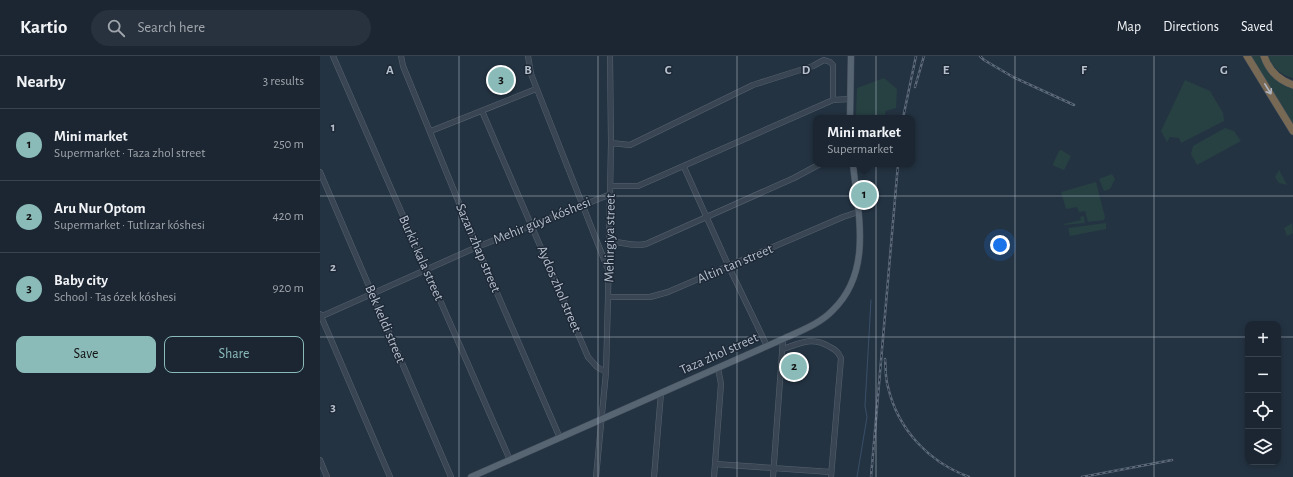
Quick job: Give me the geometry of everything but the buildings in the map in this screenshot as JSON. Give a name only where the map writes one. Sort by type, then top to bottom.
[{"type":"highway","points":[[1247,56],[1293,131]]},
{"type":"highway","points":[[1264,56],[1268,67],[1276,76],[1293,85]]},
{"type":"main road","points":[[850,115],[851,56]]},
{"type":"main road","name":"Taza zhol street","points":[[472,477],[783,339],[814,324],[833,311],[846,296],[855,277],[859,260],[860,241],[853,167]]},
{"type":"street","name":"Burkit kala street","points":[[333,56],[510,460]]},
{"type":"street","name":"Sazan zhap street","points":[[402,56],[403,66],[431,131],[477,247],[560,438]]},
{"type":"street","points":[[528,56],[530,74],[609,269]]},
{"type":"street","name":"Mehirgiya street","points":[[596,477],[606,372],[611,194],[610,56]]},
{"type":"street","points":[[611,143],[630,144],[753,85],[813,66],[824,60],[833,65],[833,100]]},
{"type":"street","points":[[431,131],[536,89]]},
{"type":"street","points":[[611,186],[638,186],[833,100],[849,100]]},
{"type":"street","name":"Aydos zhol street","points":[[482,111],[588,357],[597,367],[606,372]]},
{"type":"street","points":[[684,167],[729,267],[767,346]]},
{"type":"street","points":[[609,241],[624,242],[635,246],[646,244],[794,178],[814,167]]},
{"type":"street","name":"Bek keldi street","points":[[320,172],[451,477]]},
{"type":"street","name":"Mehir gúyа kóshesi","points":[[320,316],[531,224],[611,194]]},
{"type":"street","name":"Altin tan street","points":[[608,297],[650,297],[668,292],[843,217],[858,212]]},
{"type":"street","points":[[320,316],[390,477]]},
{"type":"street","points":[[773,477],[783,339]]},
{"type":"street","points":[[715,464],[774,468],[831,475],[841,358],[838,352],[820,341],[801,342],[783,350]]},
{"type":"street","points":[[714,477],[721,384],[718,368]]},
{"type":"street","points":[[654,477],[661,393]]},
{"type":"street","points":[[320,460],[327,477]]},
{"type":"green space","points":[[1251,56],[1260,56],[1265,67],[1272,76],[1282,84],[1293,89],[1293,124]]},
{"type":"green space","points":[[1267,56],[1293,56],[1293,78],[1278,70]]},
{"type":"green space","points":[[884,78],[897,89],[896,108],[886,111],[885,115],[856,115],[857,88]]},
{"type":"green space","points":[[1185,80],[1210,91],[1223,113],[1224,121],[1181,143],[1179,138],[1170,137],[1167,142],[1161,131]]},
{"type":"green space","points":[[1225,128],[1234,131],[1241,141],[1197,165],[1191,154],[1193,146]]},
{"type":"green space","points":[[1061,150],[1071,156],[1064,170],[1054,166],[1053,164],[1059,151]]},
{"type":"green space","points":[[1279,170],[1287,185],[1279,183],[1275,177]]},
{"type":"green space","points":[[1112,174],[1115,179],[1110,189],[1104,191],[1099,179]]},
{"type":"green space","points":[[1096,182],[1105,217],[1104,220],[1088,222],[1085,211],[1079,212],[1077,207],[1066,209],[1061,192]]},
{"type":"green space","points":[[1084,216],[1085,223],[1064,225],[1081,220],[1080,217]]},
{"type":"green space","points":[[1106,223],[1106,229],[1070,236],[1068,228]]},
{"type":"green space","points":[[1292,223],[1293,233],[1287,236],[1284,228]]},
{"type":"waterway","points":[[857,477],[867,417],[865,406],[871,300]]},
{"type":"railway","points":[[904,115],[916,56]]},
{"type":"railway","points":[[915,87],[924,56]]},
{"type":"railway","points":[[980,56],[984,60],[1013,77],[1074,105]]},
{"type":"railway","points":[[871,477],[898,167]]},
{"type":"railway","points":[[885,359],[886,380],[888,387],[899,417],[907,430],[928,453],[941,463],[954,471],[969,477]]},
{"type":"railway","points":[[1082,477],[1172,460]]},
{"type":"place","name":"Baby city","points":[[501,80]]},
{"type":"place","name":"Mini market","points":[[864,195]]},
{"type":"place","name":"Aru Nur Optom","points":[[794,367]]}]
